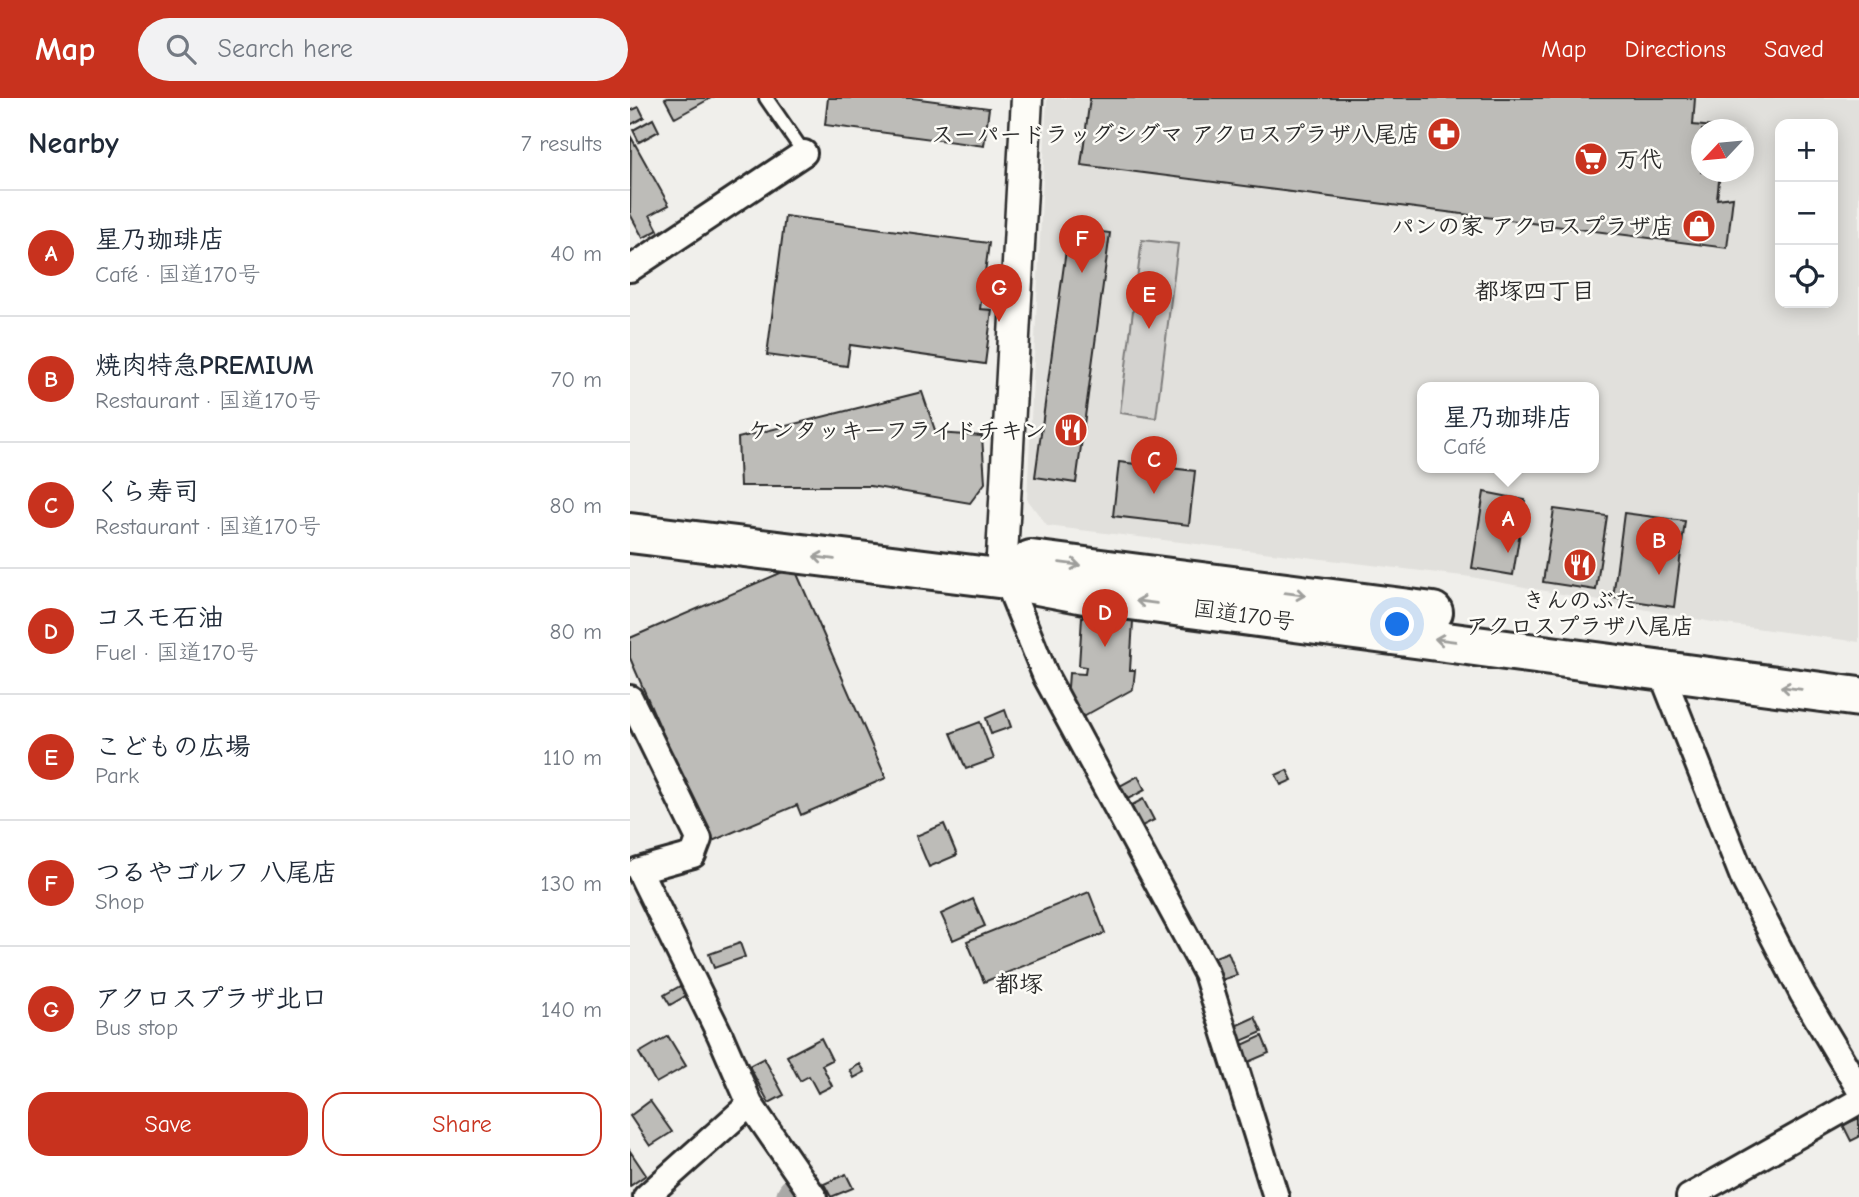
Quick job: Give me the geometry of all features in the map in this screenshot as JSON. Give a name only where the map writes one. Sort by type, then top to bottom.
[{"type":"highway","name":"国道170号","points":[[630,506],[1004,568],[1085,594],[1859,697]]},
{"type":"highway","name":"国道170号","points":[[630,533],[1004,568],[1859,670]]},
{"type":"street","points":[[1027,98],[1004,568],[1046,677],[1206,973],[1223,1018],[1276,1197]]},
{"type":"street","points":[[630,268],[804,153]]},
{"type":"street","points":[[1660,669],[1744,880],[1801,993],[1859,1089]]},
{"type":"street","points":[[630,698],[699,839],[693,855],[639,870],[720,1035],[750,1104],[814,1197]]},
{"type":"street","points":[[1689,1197],[1859,1101]]},
{"type":"street","points":[[646,1197],[750,1104]]},
{"type":"lane","points":[[766,98],[804,153]]},
{"type":"shaded area","points":[[1047,98],[1859,98],[1859,642],[1718,623],[1471,577],[1047,526],[1027,499]]},
{"type":"shaded area","points":[[1142,240],[1178,244],[1156,418],[1120,413]]},
{"type":"building","points":[[668,98],[711,98],[675,118],[665,99]]},
{"type":"building","points":[[828,98],[912,98],[989,108],[984,146],[825,125]]},
{"type":"building","points":[[1090,98],[1695,98],[1693,119],[1691,119],[1691,182],[1719,182],[1717,199],[1733,197],[1727,248],[1081,165]]},
{"type":"building","points":[[639,107],[644,117],[630,125],[630,111]]},
{"type":"building","points":[[653,119],[659,131],[639,142],[633,130]]},
{"type":"building","points":[[631,137],[669,205],[650,215],[658,230],[643,238],[630,214]]},
{"type":"building","points":[[785,216],[989,243],[980,309],[992,310],[985,364],[850,345],[847,366],[767,355]]},
{"type":"building","points":[[1069,228],[1110,233],[1076,483],[1035,477]]},
{"type":"building","points":[[922,392],[936,433],[982,436],[985,483],[970,503],[870,486],[740,486],[738,438]]},
{"type":"building","points":[[1119,462],[1195,471],[1189,525],[1113,516]]},
{"type":"building","points":[[1484,492],[1525,500],[1513,575],[1472,568]]},
{"type":"building","points":[[1554,509],[1607,516],[1596,590],[1543,582]]},
{"type":"building","points":[[1624,513],[1685,521],[1674,607],[1613,598]]},
{"type":"building","points":[[794,567],[886,778],[801,815],[797,805],[710,842],[630,658],[630,638]]},
{"type":"building","points":[[1082,617],[1133,621],[1130,670],[1135,670],[1133,689],[1077,720],[1061,691],[1068,687],[1069,673],[1085,674],[1086,667],[1079,666]]},
{"type":"building","points":[[1005,710],[1011,727],[991,734],[986,718]]},
{"type":"building","points":[[980,722],[994,759],[966,769],[951,733]]},
{"type":"building","points":[[1287,770],[1292,780],[1281,785],[1276,775]]},
{"type":"building","points":[[1138,776],[1145,790],[1124,801],[1116,788]]},
{"type":"building","points":[[1143,799],[1154,820],[1134,830],[1123,810]]},
{"type":"building","points":[[944,824],[957,855],[929,867],[916,836]]},
{"type":"building","points":[[1089,892],[1105,933],[984,982],[967,941]]},
{"type":"building","points":[[973,899],[985,926],[953,940],[941,914]]},
{"type":"building","points":[[740,943],[745,957],[714,968],[709,954]]},
{"type":"building","points":[[1228,952],[1237,975],[1215,982],[1207,960]]},
{"type":"building","points":[[682,985],[687,995],[670,1005],[664,995]]},
{"type":"building","points":[[1255,1017],[1262,1032],[1239,1042],[1233,1027]]},
{"type":"building","points":[[668,1036],[686,1066],[656,1083],[639,1053]]},
{"type":"building","points":[[1262,1036],[1269,1053],[1248,1062],[1240,1046]]},
{"type":"building","points":[[821,1038],[832,1060],[822,1065],[832,1086],[818,1093],[809,1076],[800,1081],[787,1056]]},
{"type":"building","points":[[764,1058],[784,1095],[769,1103],[749,1066]]},
{"type":"building","points":[[860,1064],[865,1072],[854,1078],[850,1070]]},
{"type":"building","points":[[650,1101],[672,1132],[650,1146],[630,1116]]},
{"type":"building","points":[[1859,1118],[1859,1137],[1851,1141],[1843,1125]]},
{"type":"building","points":[[630,1151],[646,1175],[630,1186]]},
{"type":"building","points":[[846,1174],[853,1188],[831,1197],[824,1184]]},
{"type":"place","name":"スーパードラッグシグマ アクロスプラザ八尾店","points":[[1444,134]]},
{"type":"place","name":"万代","points":[[1591,159]]},
{"type":"place","name":"パンの家 アクロスプラザ店","points":[[1699,226]]},
{"type":"place","name":"つるやゴルフ 八尾店","points":[[1082,273]]},
{"type":"place","name":"アクロスプラザ北口","points":[[999,322]]},
{"type":"place","name":"こどもの広場","points":[[1149,329]]},
{"type":"place","name":"ケンタッキーフライドチキン","points":[[1071,430]]},
{"type":"place","name":"くら寿司","points":[[1154,494]]},
{"type":"place","name":"星乃珈琲店","points":[[1508,553]]},
{"type":"place","name":"きんのぶた アクロスプラザ八尾店","points":[[1580,565]]},
{"type":"place","name":"焼肉特急PREMIUM","points":[[1659,575]]},
{"type":"place","name":"コスモ石油","points":[[1105,647]]},
{"type":"district","name":"都塚四丁目","points":[[1535,291]]},
{"type":"district","name":"都塚","points":[[1019,984]]}]
